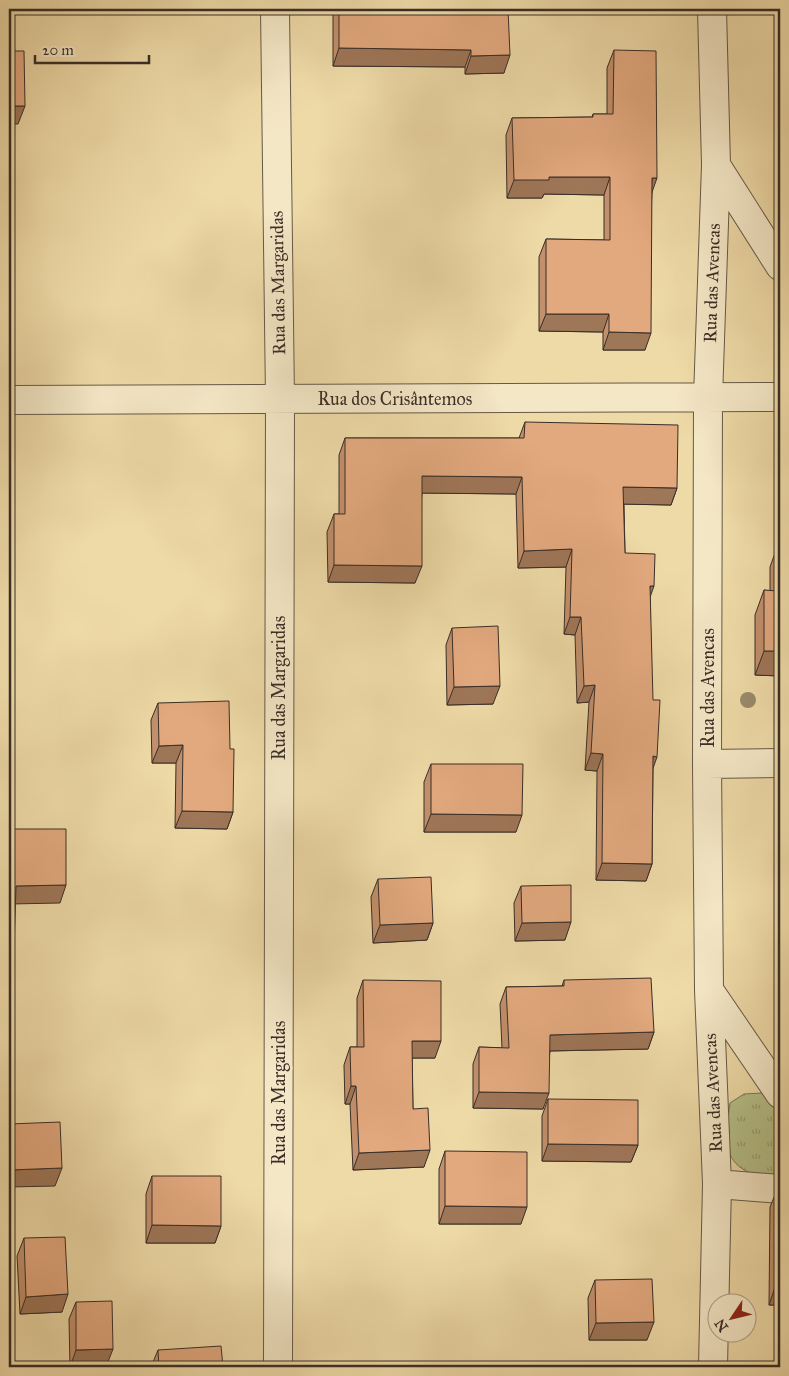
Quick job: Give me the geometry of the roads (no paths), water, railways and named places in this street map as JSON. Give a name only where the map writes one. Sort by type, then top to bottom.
[{"type":"street","name":"Rua das Margaridas","points":[[275,9],[280,399],[278,1367]]},
{"type":"street","name":"Rua das Avencas","points":[[712,9],[716,165],[708,398],[707,764],[709,990],[718,1184],[713,1367]]},
{"type":"street","points":[[716,165],[780,266]]},
{"type":"street","name":"Rua dos Crisântemos","points":[[9,400],[780,397]]},
{"type":"street","points":[[707,764],[780,763]]},
{"type":"street","points":[[709,990],[780,1094]]},
{"type":"street","points":[[718,1184],[780,1189]]}]
